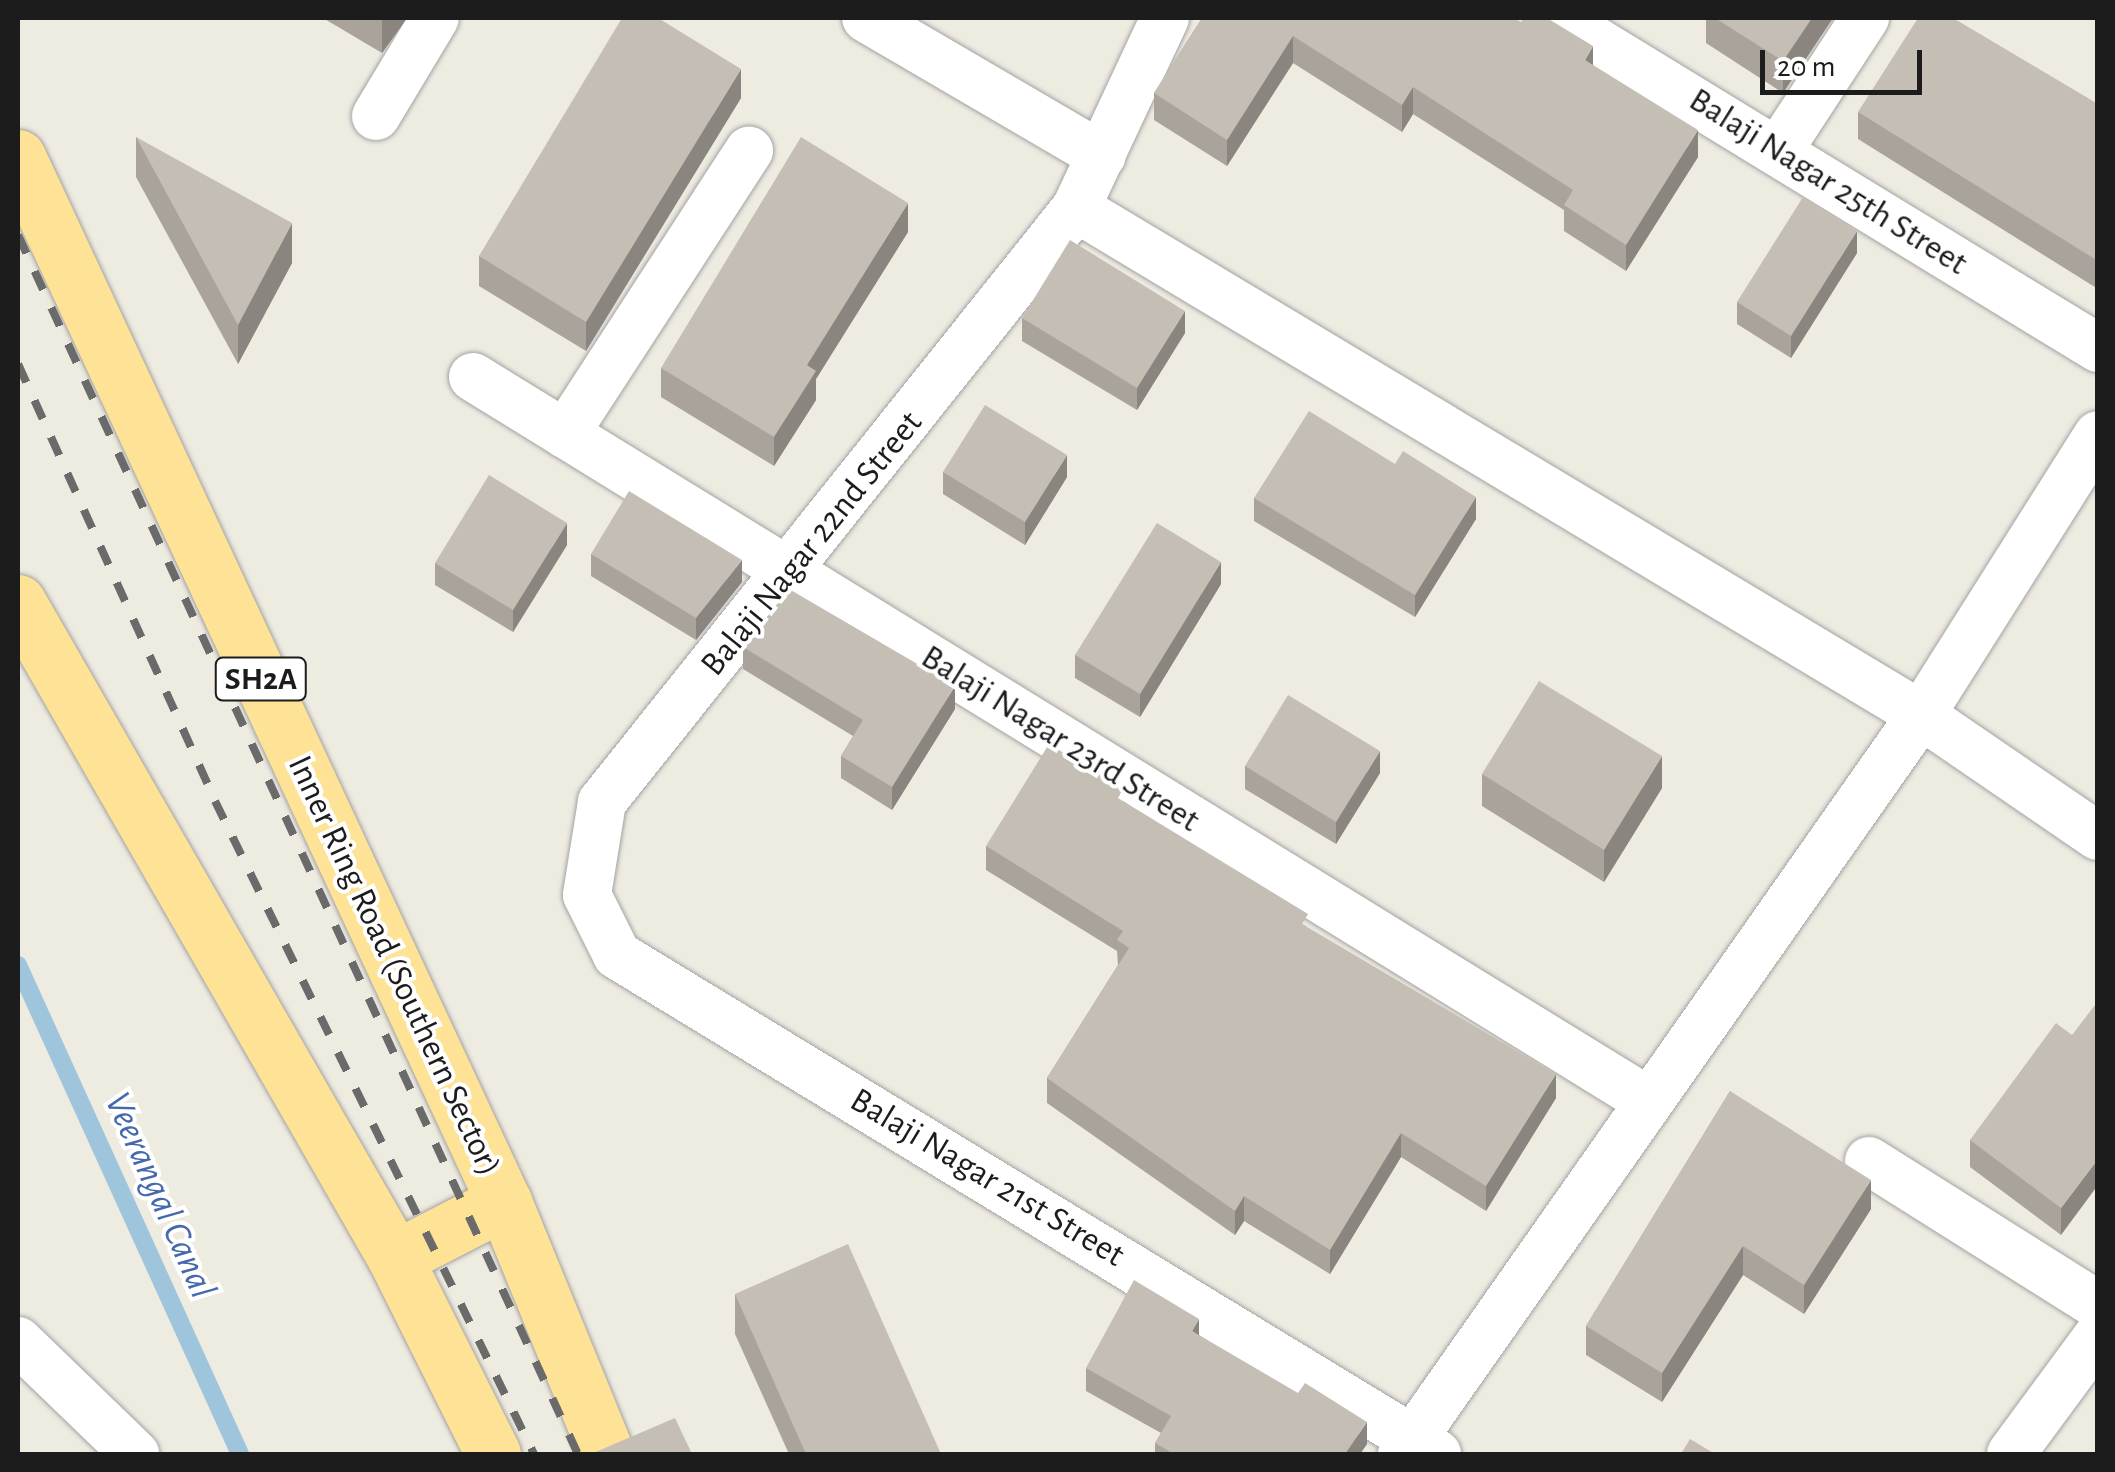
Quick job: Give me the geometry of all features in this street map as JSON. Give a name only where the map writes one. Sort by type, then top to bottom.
[{"type":"main road","name":"Inner Ring Road (Southern Sector)","points":[[18,157],[504,1202],[606,1454]]},
{"type":"main road","points":[[25,631],[395,1258],[493,1454]]},
{"type":"main road","points":[[395,1258],[504,1202]]},
{"type":"street","points":[[376,116],[435,18]]},
{"type":"street","points":[[866,18],[1102,156]]},
{"type":"street","name":"Balaji Nagar 22nd Street","points":[[586,895],[602,802],[791,574],[1076,208],[1165,18]]},
{"type":"street","name":"Balaji Nagar 25th Street","points":[[1558,18],[2098,348]]},
{"type":"street","points":[[1778,151],[1866,18]]},
{"type":"street","points":[[565,434],[749,151]]},
{"type":"street","points":[[1076,208],[1921,715],[2098,836]]},
{"type":"street","name":"Balaji Nagar 23rd Street","points":[[473,377],[1647,1100]]},
{"type":"street","points":[[1418,1448],[1647,1100],[1921,715],[2098,435]]},
{"type":"street","name":"Balaji Nagar 21st Street","points":[[586,895],[618,956],[1418,1448]]},
{"type":"street","points":[[1869,1162],[2098,1305]]},
{"type":"street","points":[[2010,1454],[2098,1336]]},
{"type":"street","points":[[18,1341],[135,1454]]},
{"type":"building","points":[[622,18],[658,18],[741,69],[586,322],[479,256]]},
{"type":"building","points":[[1202,18],[1513,18],[1521,22],[1524,18],[1547,18],[1593,46],[1585,60],[1698,130],[1626,245],[1564,205],[1573,190],[1413,87],[1402,105],[1293,36],[1227,140],[1154,93]]},
{"type":"building","points":[[1715,18],[1812,18],[1783,61]]},
{"type":"building","points":[[1918,18],[1953,18],[2098,104],[2098,261],[1858,112]]},
{"type":"building","points":[[136,137],[292,223],[238,325]]},
{"type":"building","points":[[801,137],[908,203],[807,365],[816,371],[774,437],[661,368]]},
{"type":"building","points":[[1803,197],[1857,231],[1791,336],[1737,302]]},
{"type":"building","points":[[1070,240],[1185,311],[1137,388],[1022,318]]},
{"type":"building","points":[[985,405],[1067,455],[1025,522],[943,472]]},
{"type":"building","points":[[1309,411],[1395,464],[1403,451],[1476,497],[1415,595],[1254,498]]},
{"type":"building","points":[[489,475],[567,523],[513,610],[435,563]]},
{"type":"building","points":[[629,491],[742,560],[696,618],[591,554]]},
{"type":"building","points":[[1157,523],[1221,562],[1140,694],[1075,655]]},
{"type":"building","points":[[789,589],[955,686],[892,787],[841,756],[863,720],[743,647]]},
{"type":"building","points":[[1539,681],[1662,756],[1604,850],[1482,774]]},
{"type":"building","points":[[1288,695],[1380,751],[1336,822],[1245,766]]},
{"type":"building","points":[[1049,744],[1123,789],[1118,798],[1308,914],[1302,924],[1556,1074],[1486,1186],[1401,1133],[1330,1250],[1244,1196],[1235,1211],[1047,1078],[1129,948],[1117,940],[1123,931],[986,846]]},
{"type":"building","points":[[2098,1001],[2098,1159],[2061,1208],[1970,1140],[2056,1023],[2072,1035]]},
{"type":"building","points":[[1730,1091],[1871,1180],[1804,1285],[1743,1246],[1662,1373],[1586,1326]]},
{"type":"building","points":[[848,1244],[941,1454],[806,1454],[735,1294]]},
{"type":"building","points":[[1134,1280],[1199,1319],[1192,1331],[1298,1393],[1305,1383],[1367,1422],[1345,1454],[1174,1454],[1155,1443],[1171,1416],[1086,1368]]},
{"type":"building","points":[[675,1418],[692,1454],[591,1454]]},
{"type":"building","points":[[1690,1439],[1715,1454],[1681,1454]]},
{"type":"waterway","name":"Veerangal Canal","points":[[18,965],[240,1454]]},
{"type":"railway","points":[[18,235],[578,1454]]},
{"type":"railway","points":[[18,364],[215,801],[534,1454]]}]
